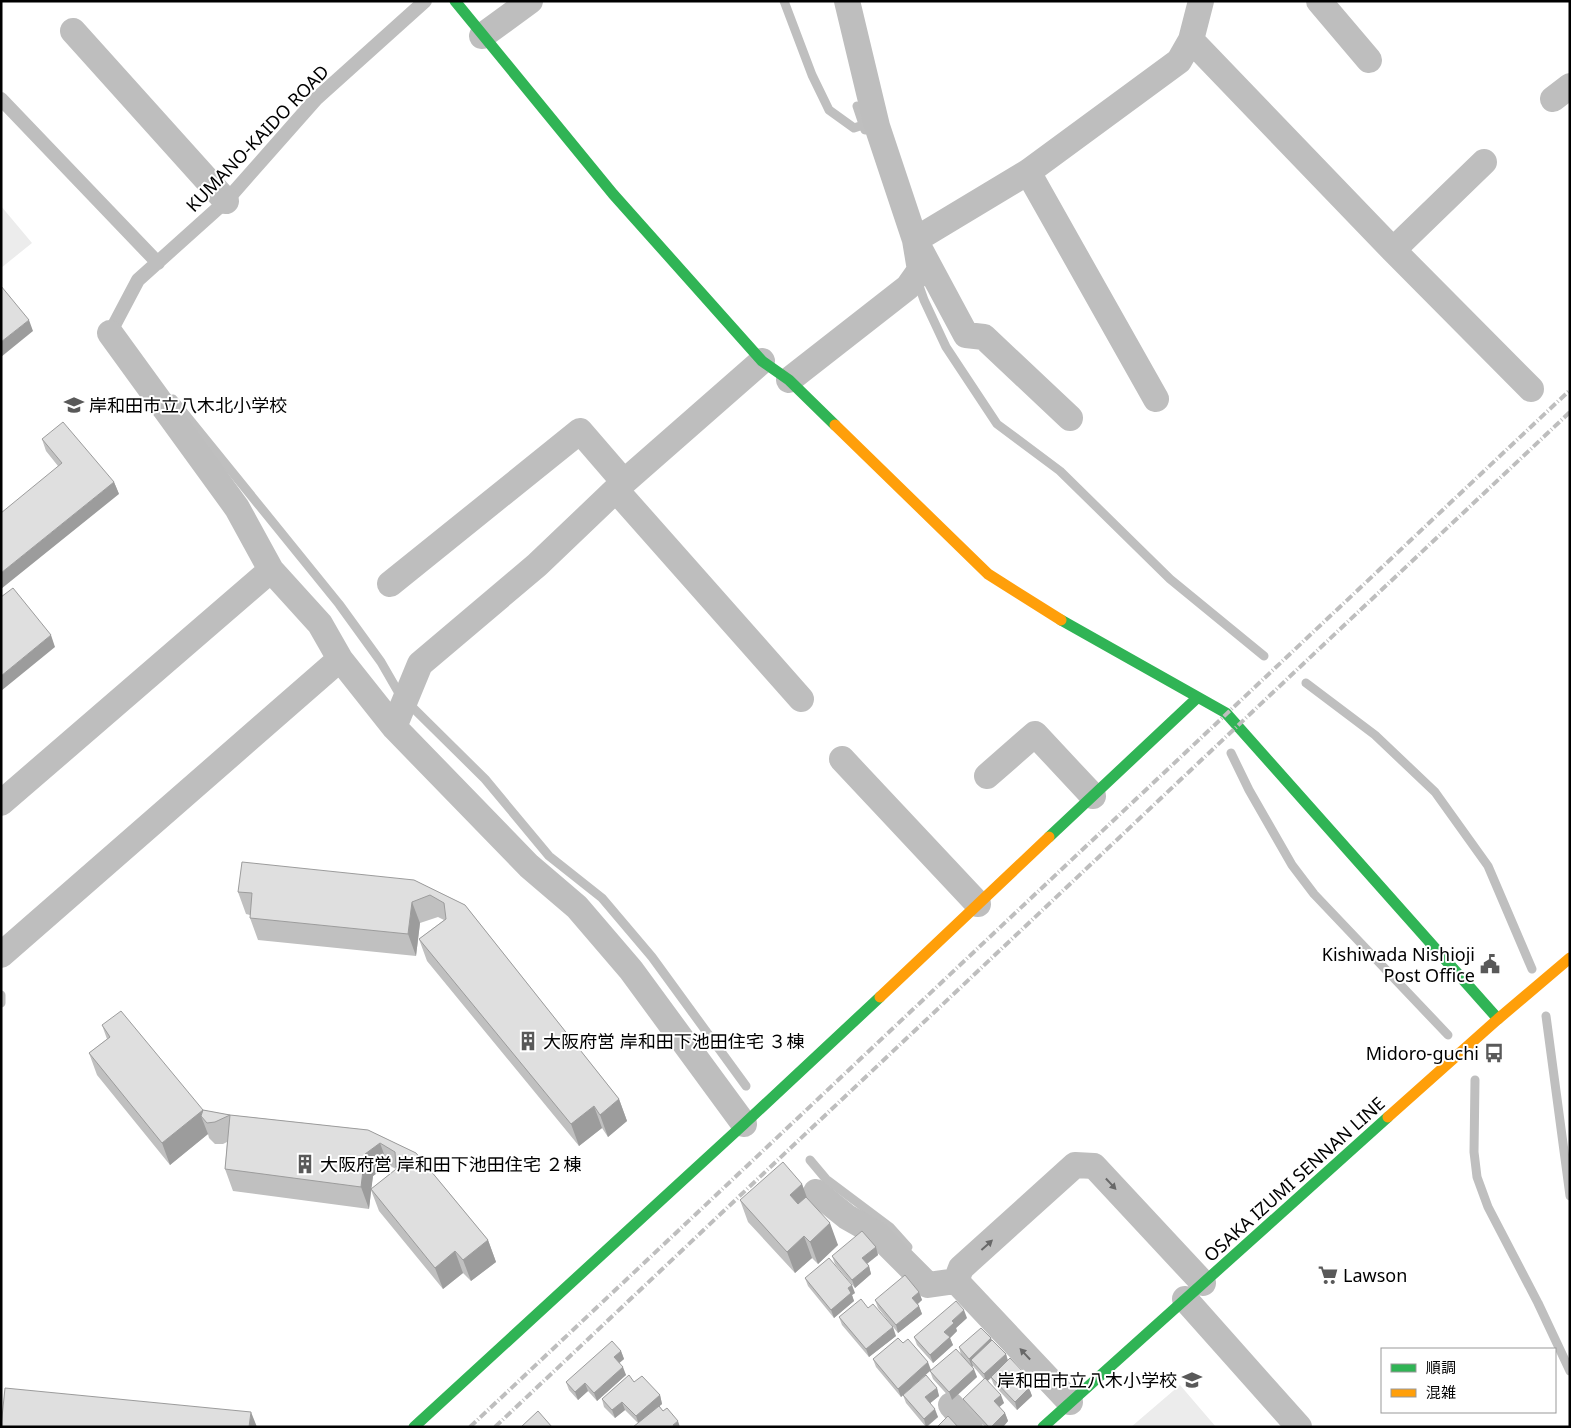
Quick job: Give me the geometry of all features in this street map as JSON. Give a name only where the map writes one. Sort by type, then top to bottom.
[{"type":"street","points":[[455,1],[613,194],[762,361],[789,380],[988,574],[1047,612],[1226,713],[1498,1019]]},
{"type":"street","points":[[482,36],[530,1]]},
{"type":"street","points":[[847,1],[878,126],[915,240],[966,335],[984,337],[1070,418]]},
{"type":"street","points":[[915,240],[1028,172],[1179,61],[1191,40],[1201,1]]},
{"type":"street","points":[[1319,1],[1369,60]]},
{"type":"street","points":[[73,31],[226,201]]},
{"type":"street","points":[[1191,40],[1393,250],[1531,389]]},
{"type":"street","points":[[1393,250],[1484,162]]},
{"type":"street","points":[[1028,172],[1156,399]]},
{"type":"street","points":[[789,380],[914,278],[915,240]]},
{"type":"street","points":[[110,333],[237,508],[271,570],[320,624],[340,659],[394,727],[529,866],[577,906],[631,970],[744,1124]]},
{"type":"street","points":[[394,727],[420,664],[537,565],[620,486],[762,361]]},
{"type":"street","points":[[390,584],[580,431],[620,486],[801,699]]},
{"type":"street","points":[[1,803],[271,570]]},
{"type":"street","points":[[1,956],[340,659]]},
{"type":"street","points":[[414,1427],[744,1124],[1198,698]]},
{"type":"street","points":[[987,776],[1036,734],[1093,796]]},
{"type":"street","points":[[842,759],[978,904]]},
{"type":"street","name":"OSAKA IZUMI SENNAN LINE","points":[[1043,1427],[1498,1019],[1570,958]]},
{"type":"street","points":[[956,1281],[961,1268],[1075,1165],[1094,1166],[1299,1427]]},
{"type":"street","points":[[816,1192],[847,1217],[877,1234],[928,1285],[956,1281]]},
{"type":"street","points":[[956,1281],[1070,1402]]},
{"type":"street","points":[[951,1405],[970,1427]]},
{"type":"lane","name":"KUMANO-KAIDO ROAD","points":[[110,333],[138,280],[226,201],[316,99],[425,1]]},
{"type":"lane","points":[[1,99],[158,263]]},
{"type":"shaded area","points":[[1,206],[32,243],[1,268]]},
{"type":"shaded area","points":[[1180,1385],[1216,1427],[1131,1427]]},
{"type":"building","points":[[1,286],[29,320],[1,342]]},
{"type":"building","points":[[63,422],[114,482],[1,573],[1,513],[62,463],[42,439]]},
{"type":"building","points":[[13,588],[51,635],[1,676],[1,597]]},
{"type":"building","points":[[242,862],[414,880],[465,905],[619,1099],[600,1115],[594,1106],[571,1124],[419,939],[446,919],[444,903],[430,895],[412,902],[408,934],[250,918],[252,893],[238,892]]},
{"type":"building","points":[[121,1011],[203,1110],[162,1143],[89,1053],[110,1037],[102,1025]]},
{"type":"building","points":[[203,1110],[230,1115],[215,1122],[207,1123],[201,1116]]},
{"type":"building","points":[[230,1115],[368,1130],[416,1153],[488,1240],[463,1260],[455,1251],[435,1268],[371,1189],[400,1166],[396,1167],[395,1152],[380,1143],[365,1154],[361,1187],[225,1169]]},
{"type":"building","points":[[783,1162],[802,1184],[790,1195],[798,1204],[806,1197],[830,1223],[810,1242],[804,1236],[787,1252],[740,1200]]},
{"type":"building","points":[[862,1231],[876,1247],[862,1258],[869,1266],[852,1280],[832,1256]]},
{"type":"building","points":[[829,1258],[852,1285],[848,1288],[851,1293],[831,1310],[805,1278]]},
{"type":"building","points":[[905,1275],[919,1292],[912,1298],[919,1306],[896,1325],[875,1300]]},
{"type":"building","points":[[861,1299],[868,1308],[873,1304],[893,1327],[866,1349],[839,1317]]},
{"type":"building","points":[[956,1301],[964,1310],[944,1332],[950,1337],[930,1355],[914,1337]]},
{"type":"building","points":[[981,1328],[991,1338],[969,1359],[959,1347]]},
{"type":"building","points":[[898,1338],[903,1343],[908,1339],[928,1362],[898,1389],[873,1359]]},
{"type":"building","points":[[992,1340],[1006,1354],[984,1374],[971,1360]]},
{"type":"building","points":[[612,1341],[621,1351],[614,1357],[623,1367],[594,1393],[585,1383],[575,1392],[566,1382]]},
{"type":"building","points":[[956,1349],[974,1369],[949,1392],[930,1371]]},
{"type":"building","points":[[1010,1358],[1025,1374],[1020,1378],[1029,1388],[1015,1402],[991,1377]]},
{"type":"building","points":[[629,1375],[634,1382],[642,1376],[660,1395],[636,1416],[622,1402],[612,1410],[602,1399]]},
{"type":"building","points":[[926,1375],[937,1388],[925,1397],[935,1409],[924,1419],[903,1395]]},
{"type":"building","points":[[985,1378],[1001,1395],[994,1401],[1005,1413],[991,1427],[963,1399]]},
{"type":"building","points":[[5,1388],[251,1412],[249,1427],[1,1427]]},
{"type":"building","points":[[659,1406],[663,1411],[667,1408],[678,1421],[673,1425],[674,1427],[633,1427]]},
{"type":"building","points":[[538,1411],[552,1427],[521,1427]]},
{"type":"building","points":[[948,1416],[958,1427],[937,1427]]},
{"type":"waterway","points":[[784,1],[812,75],[829,110],[854,128],[863,125]]},
{"type":"waterway","points":[[857,106],[865,130]]},
{"type":"waterway","points":[[917,280],[924,300],[946,347],[997,424],[1060,471],[1170,579],[1264,656]]},
{"type":"waterway","points":[[173,399],[339,604],[381,662],[400,695],[485,779],[549,856],[602,898],[652,957],[746,1086]]},
{"type":"waterway","points":[[1306,683],[1375,735],[1435,792],[1488,866],[1532,969]]},
{"type":"waterway","points":[[1231,753],[1249,790],[1292,865],[1314,894],[1448,1035]]},
{"type":"waterway","points":[[1,995],[1,1003]]},
{"type":"waterway","points":[[1546,1016],[1570,1196]]},
{"type":"waterway","points":[[1475,1080],[1474,1152],[1477,1177],[1488,1207],[1538,1303],[1570,1371]]},
{"type":"waterway","points":[[810,1160],[826,1179],[890,1227],[908,1247]]},
{"type":"railway","points":[[470,1427],[1570,390]]},
{"type":"railway","points":[[495,1427],[1570,412]]},
{"type":"traffic: fast","points":[[455,1],[613,194],[762,361],[789,380],[835,425]]},
{"type":"traffic: fast","points":[[1061,620],[1226,713],[1498,1019]]},
{"type":"traffic: fast","points":[[1049,837],[1197,698]]},
{"type":"traffic: fast","points":[[414,1427],[880,997]]},
{"type":"traffic: fast","points":[[1043,1427],[1388,1117]]},
{"type":"traffic: slow","points":[[835,425],[988,574],[1061,620]]},
{"type":"traffic: slow","points":[[880,997],[1049,837]]},
{"type":"traffic: slow","points":[[1388,1117],[1570,958]]},
{"type":"place","name":"岸和田市立八木北小学校","points":[[74,405]]},
{"type":"place","name":"Kishiwada Nishioji Post Office","points":[[1490,964]]},
{"type":"place","name":"大阪府営 岸和田下池田住宅 ３棟","points":[[528,1041]]},
{"type":"place","name":"Midoro-guchi","points":[[1494,1053]]},
{"type":"place","name":"大阪府営 岸和田下池田住宅 ２棟","points":[[305,1164]]},
{"type":"place","name":"Lawson","points":[[1328,1275]]},
{"type":"place","name":"岸和田市立八木小学校","points":[[1192,1380]]}]
